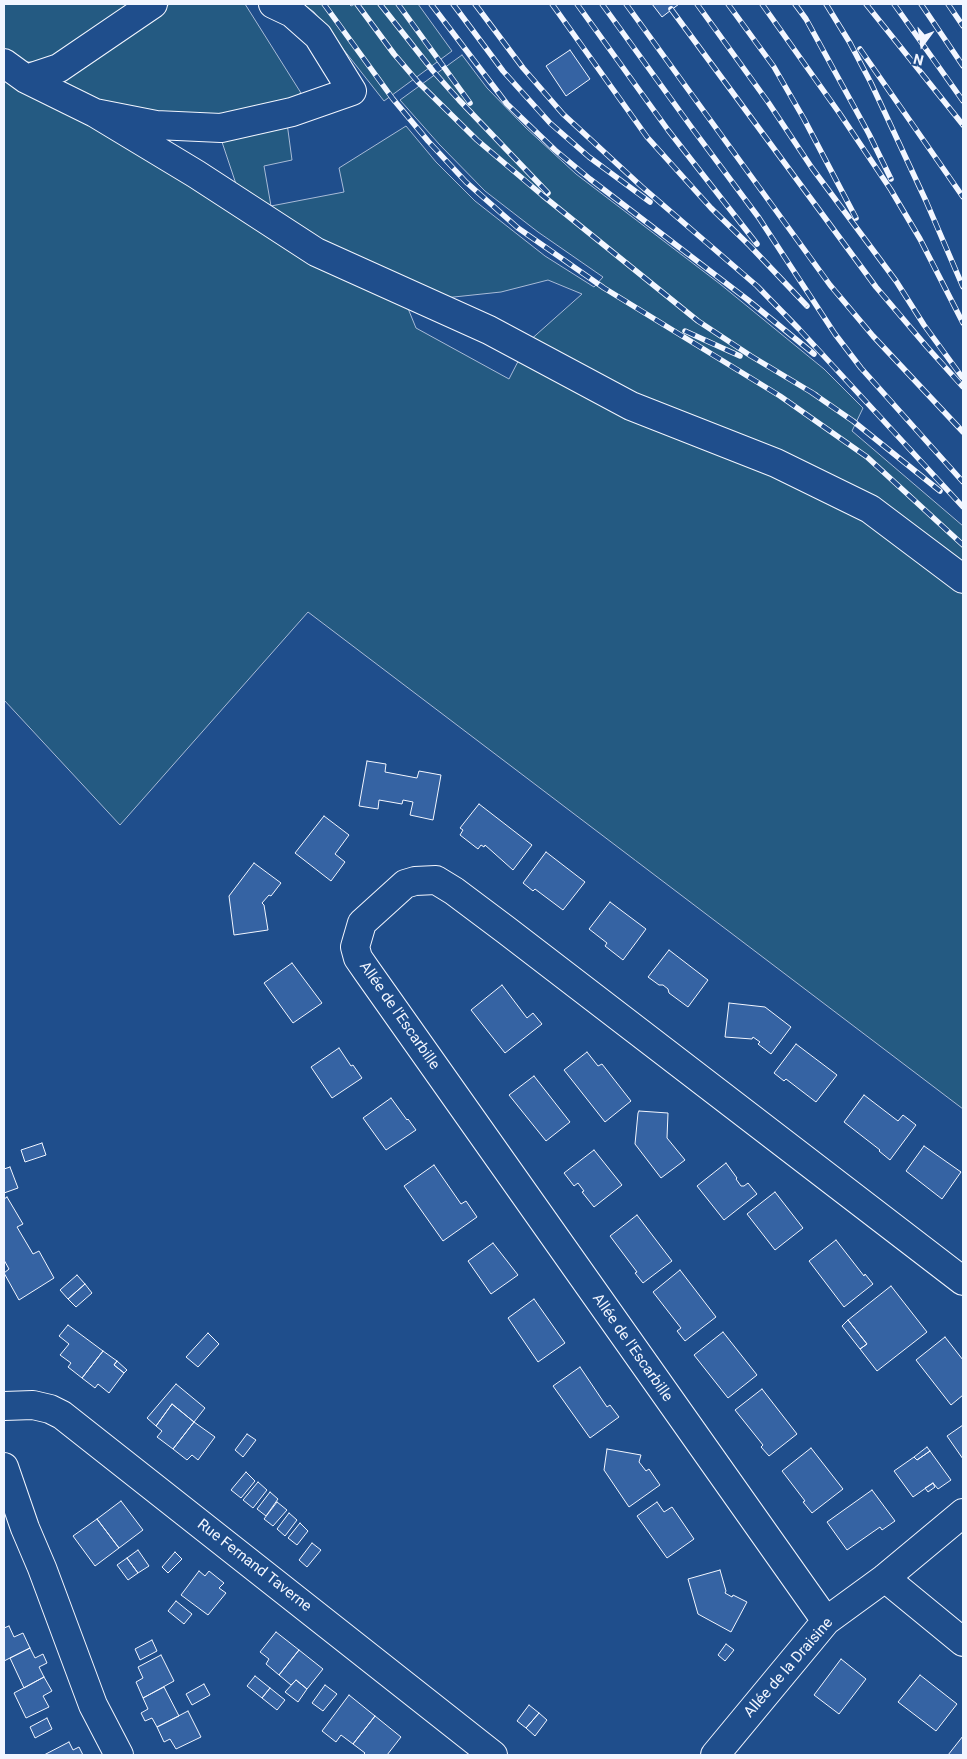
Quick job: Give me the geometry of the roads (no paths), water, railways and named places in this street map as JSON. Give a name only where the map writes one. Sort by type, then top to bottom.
[{"type":"street","points":[[26,79],[59,68],[153,4]]},
{"type":"street","points":[[96,113],[156,125],[221,128],[292,112],[352,92],[318,36],[292,12],[273,4]]},
{"type":"street","points":[[4,63],[26,79],[96,113],[196,174],[316,252],[489,330],[631,406],[776,463],[870,510],[963,579]]},
{"type":"street","name":"Allée de l'Escarbille","points":[[826,1621],[358,958],[355,947],[362,923],[405,884],[415,881],[436,880],[484,914],[963,1281]]},
{"type":"street","name":"Rue Fernand Taverne","points":[[4,1406],[33,1405],[50,1409],[62,1415],[493,1755]]},
{"type":"street","points":[[4,1467],[25,1528],[42,1568],[93,1705],[119,1755]]},
{"type":"street","name":"Allée de la Draisine","points":[[715,1755],[826,1621],[886,1578],[963,1513]]},
{"type":"street","points":[[886,1578],[963,1642]]},
{"type":"railway","points":[[324,4],[393,99],[428,141],[466,182],[518,228],[604,288],[780,396],[867,457],[963,545]]},
{"type":"railway","points":[[357,4],[394,54],[418,82],[477,140],[698,321],[816,395]]},
{"type":"railway","points":[[380,4],[433,71],[548,193]]},
{"type":"railway","points":[[398,4],[470,103]]},
{"type":"railway","points":[[431,4],[507,104],[555,150],[748,300],[814,354]]},
{"type":"railway","points":[[453,4],[503,71],[550,123],[589,157],[650,202]]},
{"type":"railway","points":[[475,4],[523,68],[563,114],[641,186],[757,286],[963,507]]},
{"type":"railway","points":[[552,4],[647,137],[711,208],[807,306]]},
{"type":"railway","points":[[577,4],[668,130],[757,244]]},
{"type":"railway","points":[[602,4],[759,218],[835,334],[861,368],[963,482]]},
{"type":"railway","points":[[626,4],[830,285],[873,336],[963,432]]},
{"type":"railway","points":[[697,4],[768,102],[812,168],[896,281],[924,325],[962,377]]},
{"type":"railway","points":[[728,4],[774,67],[804,119],[856,218]]},
{"type":"railway","points":[[762,4],[891,190],[920,239],[963,323]]},
{"type":"railway","points":[[795,4],[806,19],[869,134],[891,179]]},
{"type":"railway","points":[[826,4],[850,43],[871,83],[926,201],[963,287]]},
{"type":"railway","points":[[866,4],[963,125]]},
{"type":"railway","points":[[894,4],[963,101]]},
{"type":"railway","points":[[921,4],[963,66]]},
{"type":"railway","points":[[948,4],[963,26]]},
{"type":"railway","points":[[671,9],[876,287],[963,387]]},
{"type":"railway","points":[[860,49],[963,197]]},
{"type":"railway","points":[[685,331],[740,356]]},
{"type":"railway","points":[[811,392],[853,421],[940,491]]}]
